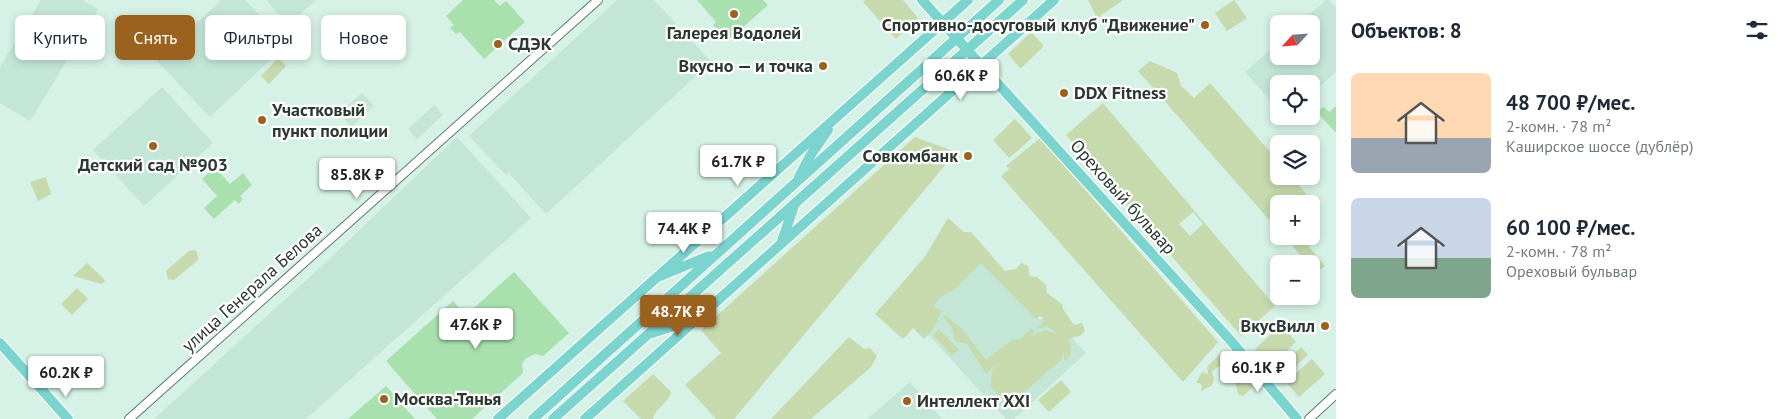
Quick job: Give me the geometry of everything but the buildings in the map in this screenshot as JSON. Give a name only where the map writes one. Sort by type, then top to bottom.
[{"type":"main road","name":"Ореховый бульвар","points":[[922,0],[1231,341],[1297,419]]},
{"type":"main road","points":[[498,419],[968,0]]},
{"type":"main road","points":[[533,419],[999,0]]},
{"type":"main road","points":[[553,419],[1023,0]]},
{"type":"main road","points":[[586,419],[1054,0]]},
{"type":"main road","points":[[796,184],[810,156],[839,115]]},
{"type":"main road","points":[[781,245],[796,202]]},
{"type":"main road","points":[[654,278],[683,269],[721,251]]},
{"type":"main road","points":[[647,334],[700,316]]},
{"type":"main road","points":[[0,343],[68,419]]},
{"type":"street","name":"улица Генерала Белова","points":[[129,419],[598,0]]},
{"type":"street","points":[[1309,419],[1336,394]]},
{"type":"shaded area","points":[[41,0],[83,0],[98,9],[94,15],[32,15]]},
{"type":"shaded area","points":[[221,0],[245,0],[259,15],[205,15]]},
{"type":"shaded area","points":[[266,0],[316,0],[299,15],[279,15]]},
{"type":"shaded area","points":[[617,0],[654,0],[711,62],[546,214],[509,173],[506,175],[469,136]]},
{"type":"shaded area","points":[[1326,0],[1329,0],[1336,8],[1336,72],[1320,86],[1320,75],[1270,75],[1270,100],[1245,72],[1270,50],[1270,65],[1320,65],[1320,15],[1309,15]]},
{"type":"shaded area","points":[[205,15],[205,60],[270,60],[210,117],[157,61],[195,60],[195,25]]},
{"type":"shaded area","points":[[15,42],[15,60],[67,60],[30,121],[0,103],[0,67]]},
{"type":"shaded area","name":"Детский сад №903","points":[[162,87],[213,143],[144,206],[93,150]]},
{"type":"shaded area","points":[[362,93],[374,106],[351,127],[339,113]]},
{"type":"shaded area","points":[[434,105],[443,115],[417,139],[408,129]]},
{"type":"shaded area","points":[[457,137],[531,218],[306,419],[154,419],[325,263]]},
{"type":"shaded area","points":[[968,239],[1040,320],[1049,313],[1086,353],[1014,419],[1006,419],[908,313]]},
{"type":"shaded area","name":"Интеллект XXI","points":[[910,382],[942,419],[867,419]]},
{"type":"green space","points":[[866,0],[903,0],[918,18],[896,39],[863,2]]},
{"type":"green space","points":[[1088,0],[1123,0],[1097,18]]},
{"type":"green space","points":[[1234,0],[1247,18],[1227,31],[1215,13]]},
{"type":"green space","points":[[1029,34],[1033,34],[1043,45],[1021,68],[1008,54]]},
{"type":"green space","points":[[276,60],[280,60],[286,66],[269,84],[261,76]]},
{"type":"green space","points":[[1150,61],[1177,73],[1181,86],[1194,98],[1210,83],[1270,152],[1270,185],[1299,185],[1307,195],[1270,195],[1270,221],[1138,71]]},
{"type":"green space","points":[[1103,103],[1270,300],[1270,305],[1275,306],[1241,336],[1066,135]],"holes":[[[1193,212],[1203,224],[1190,236],[1179,224]]]},
{"type":"green space","points":[[1015,119],[1032,138],[1009,158],[993,140]]},
{"type":"green space","points":[[915,137],[956,152],[734,419],[716,419],[685,385],[721,353],[701,330]]},
{"type":"green space","points":[[1040,138],[1218,342],[1183,382],[1001,176],[1009,169],[1006,166]]},
{"type":"green space","points":[[46,177],[51,194],[38,201],[30,182]]},
{"type":"green space","points":[[948,218],[964,232],[971,232],[1005,271],[1016,269],[1021,263],[1028,266],[1030,276],[1037,277],[1046,285],[1047,293],[1062,304],[1063,309],[1074,325],[1082,323],[1085,331],[1080,336],[1068,339],[1071,345],[1070,357],[1064,361],[1064,352],[1061,360],[1016,399],[1001,398],[991,387],[992,370],[1004,359],[986,374],[967,344],[955,341],[952,327],[944,319],[945,315],[962,329],[986,360],[1012,340],[1020,339],[1032,328],[1034,332],[1031,336],[1045,330],[1058,334],[1048,327],[1038,328],[1045,320],[1040,316],[1036,319],[981,263],[953,291],[945,294],[937,301],[934,306],[942,311],[932,331],[924,339],[913,328],[903,339],[875,314],[924,258]]},
{"type":"green space","points":[[1292,245],[1308,245],[1316,255],[1300,255]]},
{"type":"green space","points":[[194,250],[197,252],[198,260],[174,280],[168,279],[166,271],[189,251]]},
{"type":"green space","points":[[1320,260],[1325,266],[1320,270]]},
{"type":"green space","points":[[87,263],[105,280],[102,284],[73,276]]},
{"type":"green space","points":[[77,288],[88,299],[72,315],[61,304]]},
{"type":"green space","points":[[1281,325],[1296,342],[1270,366],[1255,349]]},
{"type":"green space","points":[[939,329],[959,350],[952,356],[933,335]]},
{"type":"green space","points":[[849,337],[864,349],[870,348],[877,356],[871,367],[811,419],[771,419]]},
{"type":"green space","points":[[1301,347],[1308,355],[1282,378],[1275,371]]},
{"type":"green space","points":[[1225,353],[1237,368],[1229,374],[1223,367],[1218,367],[1212,371],[1214,380],[1211,386],[1201,391],[1202,386],[1200,383],[1196,383],[1202,372],[1208,374],[1207,367],[1220,354]]},
{"type":"green space","points":[[1312,359],[1325,374],[1299,397],[1286,382]]},
{"type":"green space","points":[[653,374],[671,392],[653,419],[641,419],[623,401]]},
{"type":"green space","points":[[1239,374],[1244,375],[1253,387],[1243,396],[1238,394],[1234,378]]},
{"type":"green space","points":[[1061,380],[1071,392],[1049,412],[1038,400]]},
{"type":"place","name":"Галерея Водолей","points":[[734,14]]},
{"type":"place","name":"Спортивно-досуговый клуб \"Движение\"","points":[[1205,25]]},
{"type":"place","name":"СДЭК","points":[[498,44]]},
{"type":"place","name":"Вкусно — и точка","points":[[823,66]]},
{"type":"place","name":"DDX Fitness","points":[[1064,93]]},
{"type":"place","name":"Участковый пункт полиции","points":[[262,120]]},
{"type":"place","name":"Детский сад №903","points":[[153,146]]},
{"type":"place","name":"Совкомбанк","points":[[968,156]]},
{"type":"place","name":"ВкусВилл","points":[[1325,326]]},
{"type":"place","name":"Москва-Тянья","points":[[384,399]]},
{"type":"place","name":"Интеллект XXI","points":[[907,401]]}]
